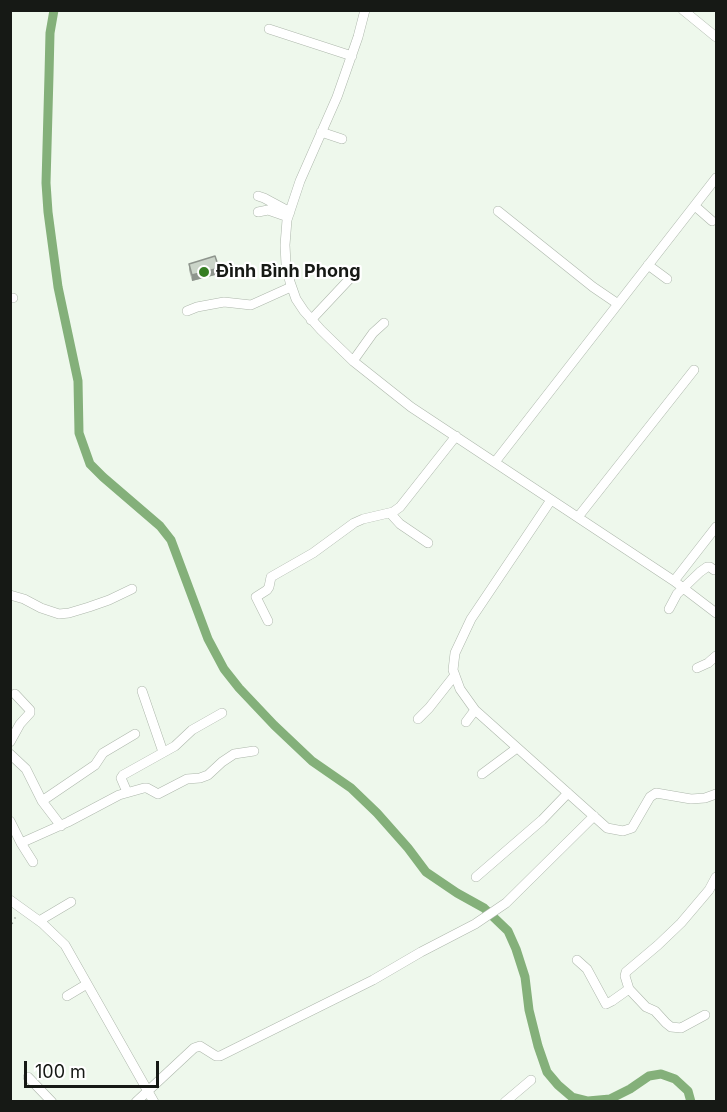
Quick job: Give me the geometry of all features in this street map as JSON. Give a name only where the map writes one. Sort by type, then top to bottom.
[{"type":"street","points":[[365,10],[337,97],[300,181],[289,214],[285,245],[286,264],[296,299],[311,320],[354,361],[411,407],[675,581],[717,613]]},
{"type":"street","points":[[686,11],[717,37]]},
{"type":"street","points":[[269,29],[352,56]]},
{"type":"street","points":[[321,132],[342,139]]},
{"type":"street","points":[[495,462],[717,178]]},
{"type":"street","points":[[258,196],[289,214]]},
{"type":"street","points":[[695,206],[712,221]]},
{"type":"street","points":[[258,212],[268,210],[289,214]]},
{"type":"street","points":[[498,211],[593,287],[618,304]]},
{"type":"street","points":[[648,265],[667,279]]},
{"type":"street","points":[[311,320],[356,272]]},
{"type":"street","points":[[187,311],[224,302],[251,305],[291,287]]},
{"type":"street","points":[[354,361],[373,333],[384,322]]},
{"type":"street","points":[[578,517],[694,370]]},
{"type":"street","points":[[268,621],[256,597],[269,587],[271,578],[313,553],[354,523],[390,513],[400,507],[456,436]]},
{"type":"street","points":[[551,500],[471,619],[455,653],[453,670],[460,689],[475,710],[607,828],[623,831],[632,828],[650,797],[656,793],[691,799],[717,794]]},
{"type":"street","points":[[390,513],[400,524],[428,543]]},
{"type":"street","points":[[675,581],[717,527]]},
{"type":"street","points":[[669,609],[673,598],[704,569],[710,567],[714,570]]},
{"type":"street","points":[[10,595],[59,614],[89,607],[132,589]]},
{"type":"street","points":[[697,668],[717,656]]},
{"type":"street","points":[[418,719],[455,675]]},
{"type":"street","points":[[142,691],[164,752]]},
{"type":"street","points":[[10,742],[30,711],[15,694]]},
{"type":"street","points":[[466,722],[475,710]]},
{"type":"street","points":[[127,792],[121,777],[175,746],[192,730],[222,713]]},
{"type":"street","points":[[42,801],[95,765],[103,753],[135,734]]},
{"type":"street","points":[[482,774],[517,748]]},
{"type":"street","points":[[21,843],[61,826],[127,792],[147,788],[158,794],[187,779],[208,775],[234,754],[254,751]]},
{"type":"street","points":[[10,754],[26,769],[42,801],[61,826]]},
{"type":"street","points":[[476,877],[542,820],[568,794]]},
{"type":"street","points":[[136,1101],[194,1048],[200,1046],[220,1056],[372,980],[475,924],[506,903],[594,816]]},
{"type":"street","points":[[10,821],[33,862]]},
{"type":"street","points":[[705,1015],[681,1028],[671,1027],[656,1011],[646,1007],[629,989],[625,976],[626,972],[681,923],[710,890],[717,877]]},
{"type":"street","points":[[10,900],[39,921],[65,945],[154,1101]]},
{"type":"street","points":[[39,921],[71,902]]},
{"type":"street","points":[[577,960],[588,969],[606,1004],[629,989]]},
{"type":"street","points":[[67,996],[87,984]]},
{"type":"street","points":[[28,1077],[52,1101]]},
{"type":"street","points":[[505,1101],[531,1080]]},
{"type":"building","points":[[215,256],[219,268],[192,275],[189,264]]},
{"type":"waterway","points":[[54,10],[50,33],[46,183],[48,212],[58,287],[78,381],[79,433],[90,464],[160,526],[171,540],[208,639],[224,669],[239,688],[312,761],[351,788],[377,813],[426,872],[484,908],[508,931],[525,977],[529,1010],[538,1046],[547,1072],[558,1085],[572,1097],[588,1101],[610,1099],[649,1076],[661,1074],[675,1079],[688,1091],[691,1102]]},
{"type":"place","name":"Đình Bình Phong","points":[[204,272]]}]
